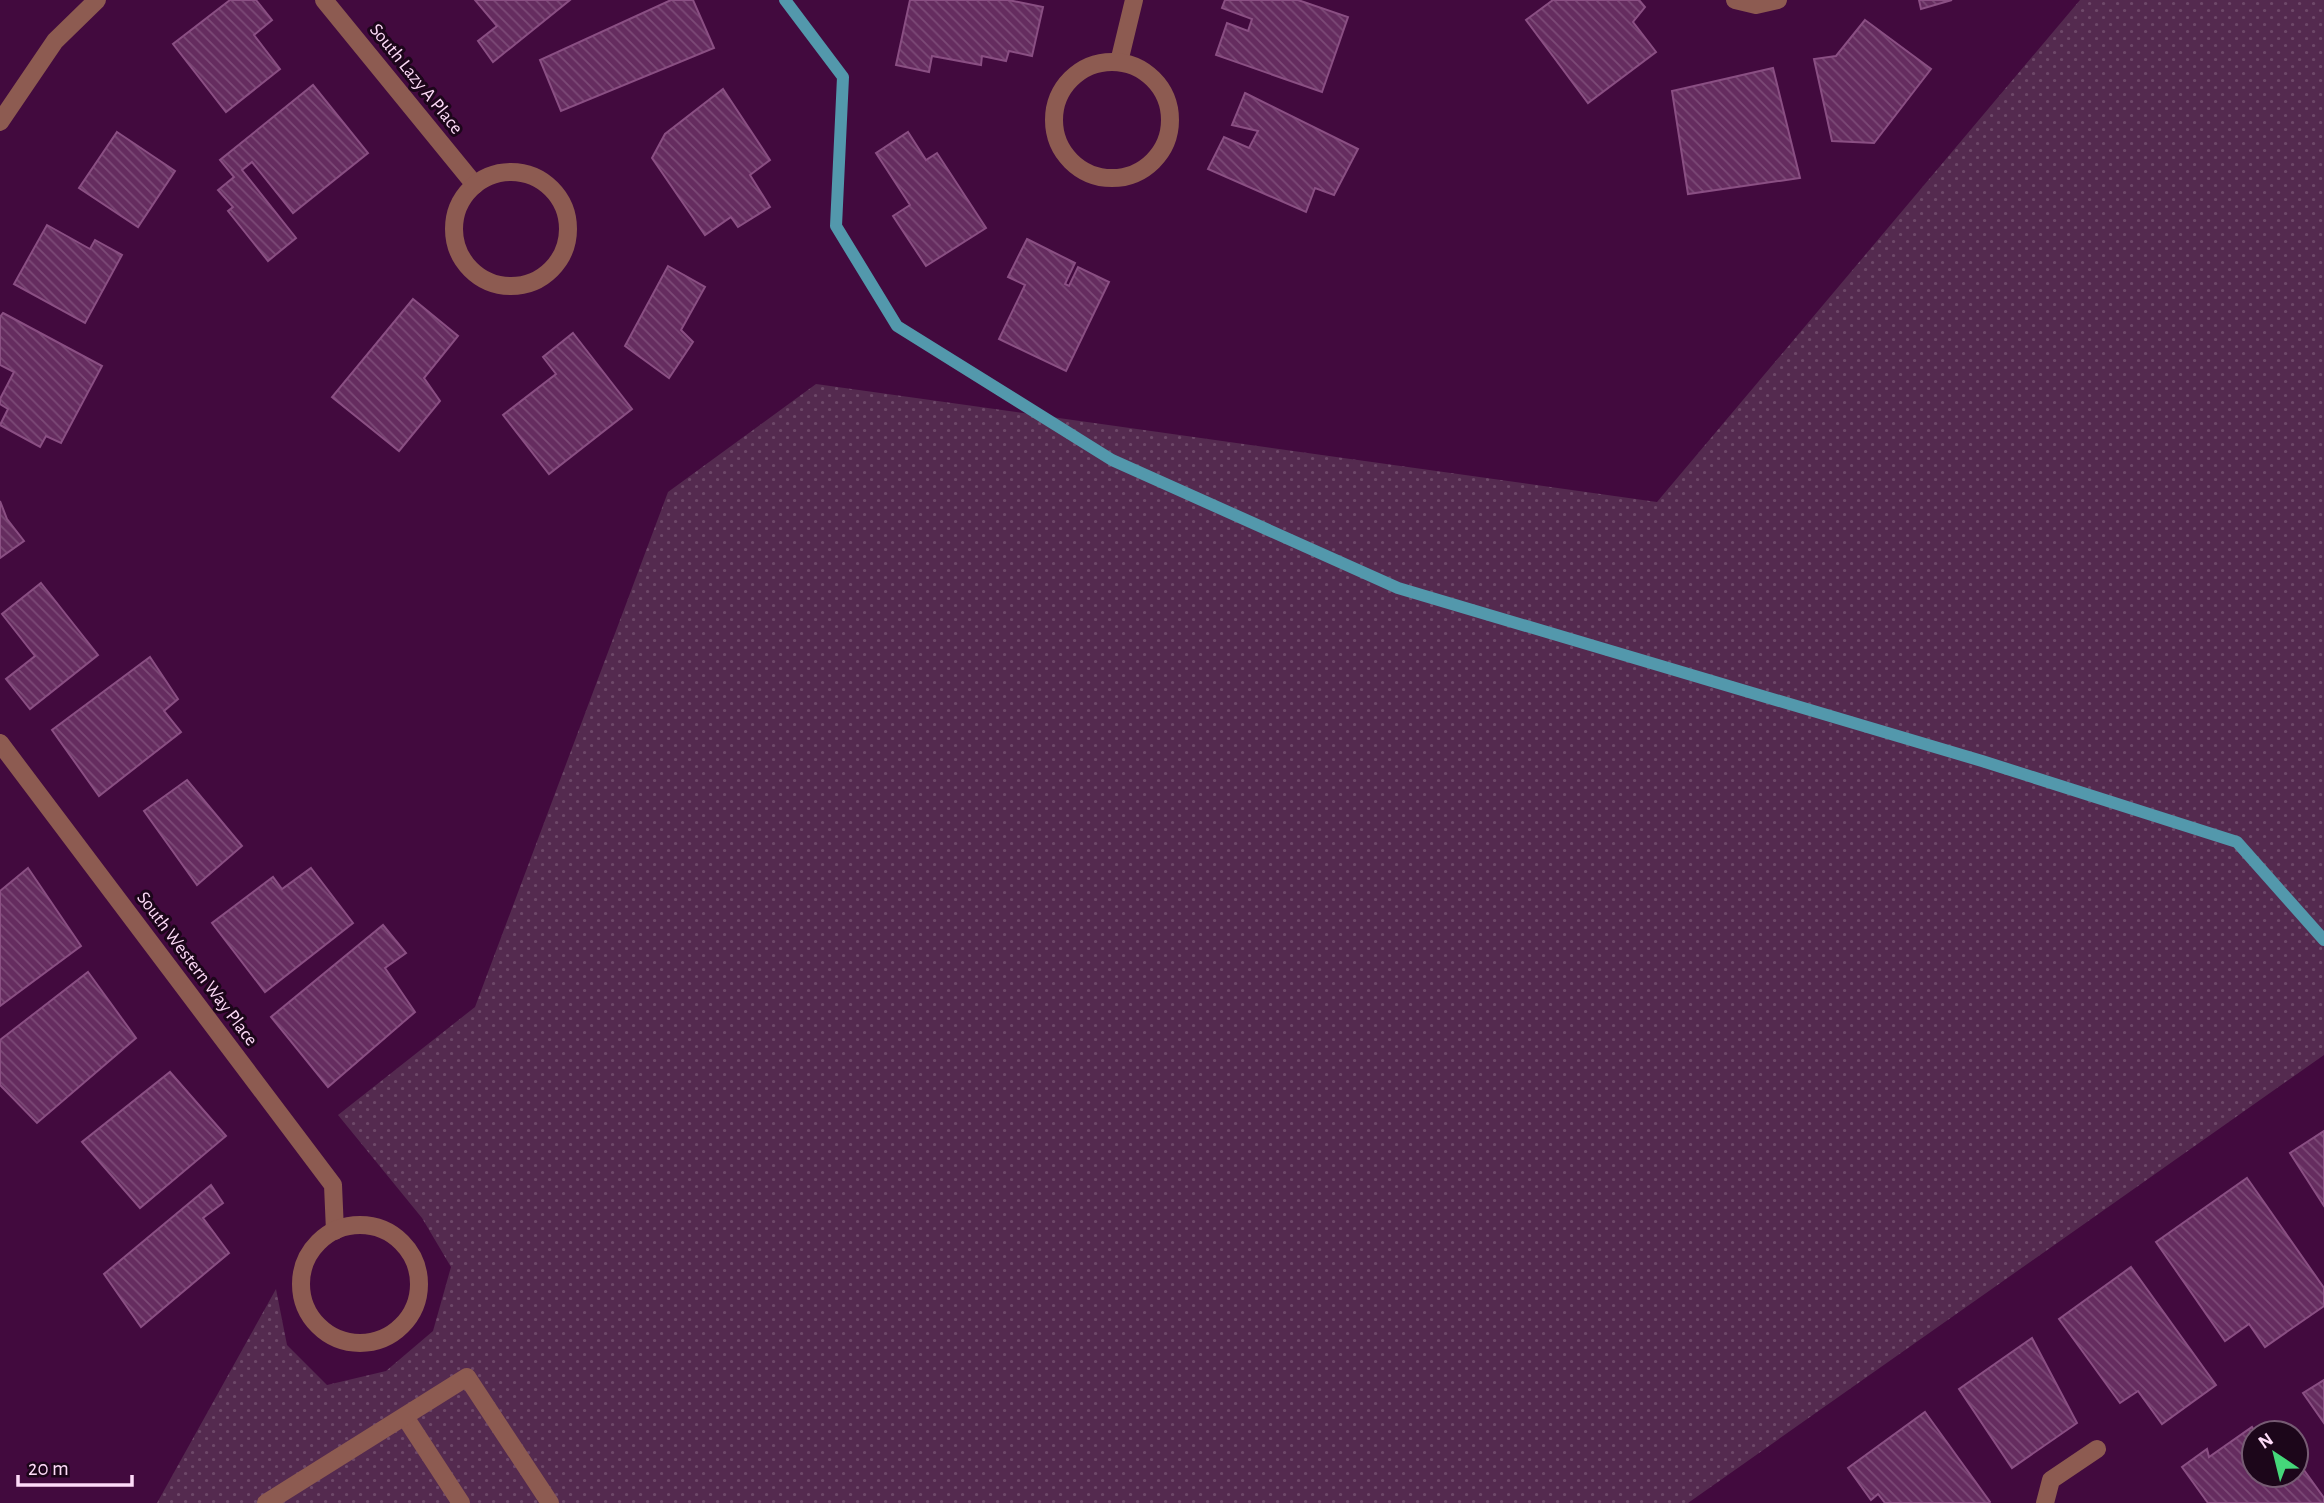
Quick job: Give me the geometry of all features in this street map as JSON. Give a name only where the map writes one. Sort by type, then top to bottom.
[{"type":"street","points":[[0,121],[55,41],[97,0]]},
{"type":"street","name":"South Lazy A Place","points":[[324,0],[475,185]]},
{"type":"street","points":[[1119,62],[1134,0]]},
{"type":"street","points":[[1735,0],[1756,5],[1778,0]]},
{"type":"street","points":[[1100,62],[1119,62],[1138,67],[1154,78],[1165,94],[1170,112],[1169,132],[1162,150],[1149,164],[1133,174],[1113,178],[1094,175],[1077,166],[1064,152],[1056,135],[1054,116],[1058,98],[1068,82],[1083,70],[1100,62]]},
{"type":"street","points":[[511,173],[529,175],[546,184],[559,197],[567,214],[569,233],[565,251],[555,267],[540,279],[522,286],[503,286],[485,280],[470,269],[459,253],[454,236],[456,217],[463,199],[475,185],[492,176],[511,173]]},
{"type":"street","name":"South Western Way Place","points":[[0,743],[332,1185],[335,1231]]},
{"type":"street","points":[[354,1226],[374,1227],[391,1235],[406,1248],[416,1264],[419,1284],[416,1303],[407,1320],[393,1333],[375,1342],[355,1343],[336,1339],[320,1328],[308,1313],[302,1295],[302,1276],[308,1257],[319,1242],[335,1231],[354,1226]]},
{"type":"street","points":[[266,1503],[467,1377],[550,1503]]},
{"type":"street","points":[[405,1417],[461,1503]]},
{"type":"street","points":[[2045,1503],[2051,1480],[2097,1449]]},
{"type":"shaded area","points":[[2080,0],[2324,0],[2324,1055],[1688,1503],[157,1503],[276,1289],[287,1345],[327,1385],[386,1371],[433,1331],[451,1267],[422,1218],[338,1115],[475,1007],[668,492],[816,384],[1657,502]]},
{"type":"building","points":[[230,0],[256,0],[272,20],[254,35],[280,69],[226,112],[173,44]]},
{"type":"building","points":[[475,0],[570,0],[493,62],[478,41],[497,26]]},
{"type":"building","points":[[671,0],[693,0],[714,48],[561,111],[540,60]]},
{"type":"building","points":[[910,0],[1008,0],[1043,7],[1032,56],[1009,51],[1006,61],[982,56],[981,65],[932,56],[929,72],[896,65]]},
{"type":"building","points":[[1225,0],[1298,0],[1348,17],[1322,92],[1216,55],[1227,23],[1248,31],[1252,19],[1222,8]]},
{"type":"building","points":[[1553,0],[1639,0],[1645,7],[1633,22],[1656,52],[1588,103],[1526,20]]},
{"type":"building","points":[[1919,0],[1952,0],[1921,9]]},
{"type":"building","points":[[1865,20],[1931,69],[1874,143],[1832,141],[1814,59],[1836,56]]},
{"type":"building","points":[[1773,68],[1800,178],[1688,194],[1672,91]]},
{"type":"building","points":[[313,85],[368,153],[293,213],[252,162],[242,170],[296,238],[268,261],[228,211],[233,207],[218,190],[234,177],[220,160]]},
{"type":"building","points":[[723,89],[770,160],[750,175],[770,207],[738,227],[731,217],[705,235],[652,158],[665,134]]},
{"type":"building","points":[[1245,93],[1358,149],[1334,195],[1315,188],[1306,212],[1208,169],[1224,137],[1249,148],[1258,131],[1232,125]]},
{"type":"building","points":[[117,132],[175,171],[138,227],[79,188]]},
{"type":"building","points":[[908,132],[926,160],[937,153],[986,228],[926,266],[893,216],[910,205],[876,153]]},
{"type":"building","points":[[47,225],[90,249],[95,240],[122,255],[85,323],[14,284]]},
{"type":"building","points":[[1027,239],[1075,263],[1065,284],[1069,286],[1078,267],[1109,282],[1066,371],[999,339],[1025,285],[1008,277]]},
{"type":"building","points":[[668,266],[705,287],[681,330],[693,342],[669,378],[625,346]]},
{"type":"building","points":[[413,299],[458,336],[424,378],[440,401],[399,451],[332,397]]},
{"type":"building","points":[[3,313],[102,366],[61,443],[46,436],[40,447],[0,425],[8,409],[0,404],[0,399],[14,372],[0,365],[0,317]]},
{"type":"building","points":[[573,333],[632,409],[549,474],[503,415],[556,374],[543,357]]},
{"type":"building","points":[[0,501],[7,519],[24,541],[0,558]]},
{"type":"building","points":[[41,583],[98,655],[30,709],[6,679],[35,656],[2,614]]},
{"type":"building","points":[[150,657],[178,699],[164,711],[181,732],[99,796],[52,730]]},
{"type":"building","points":[[187,780],[242,846],[197,885],[144,811]]},
{"type":"building","points":[[28,868],[81,946],[0,1006],[0,891]]},
{"type":"building","points":[[311,868],[353,923],[265,992],[212,923],[273,877],[282,889]]},
{"type":"building","points":[[383,925],[406,953],[385,968],[415,1012],[328,1087],[271,1017]]},
{"type":"building","points":[[88,972],[136,1038],[37,1123],[0,1085],[0,1040]]},
{"type":"building","points":[[170,1072],[226,1136],[140,1208],[82,1142]]},
{"type":"building","points":[[2324,1131],[2324,1206],[2290,1153]]},
{"type":"building","points":[[2247,1178],[2324,1288],[2324,1306],[2265,1347],[2249,1324],[2225,1341],[2156,1242]]},
{"type":"building","points":[[211,1185],[223,1203],[203,1218],[229,1253],[141,1327],[104,1274]]},
{"type":"building","points":[[2131,1267],[2216,1385],[2162,1424],[2138,1391],[2120,1403],[2059,1319]]},
{"type":"building","points":[[2032,1338],[2077,1423],[2012,1468],[1959,1389]]},
{"type":"building","points":[[2324,1380],[2324,1423],[2303,1393]]},
{"type":"building","points":[[1925,1412],[1989,1503],[1885,1503],[1878,1494],[1871,1500],[1848,1468]]},
{"type":"building","points":[[2240,1435],[2240,1489],[2310,1489],[2310,1478],[2324,1498],[2324,1503],[2208,1503],[2182,1467],[2207,1449],[2209,1457]]},
{"type":"waterway","points":[[785,0],[843,77],[836,226],[897,326],[1112,460],[1398,588],[1982,761],[2237,842],[2324,940]]}]
